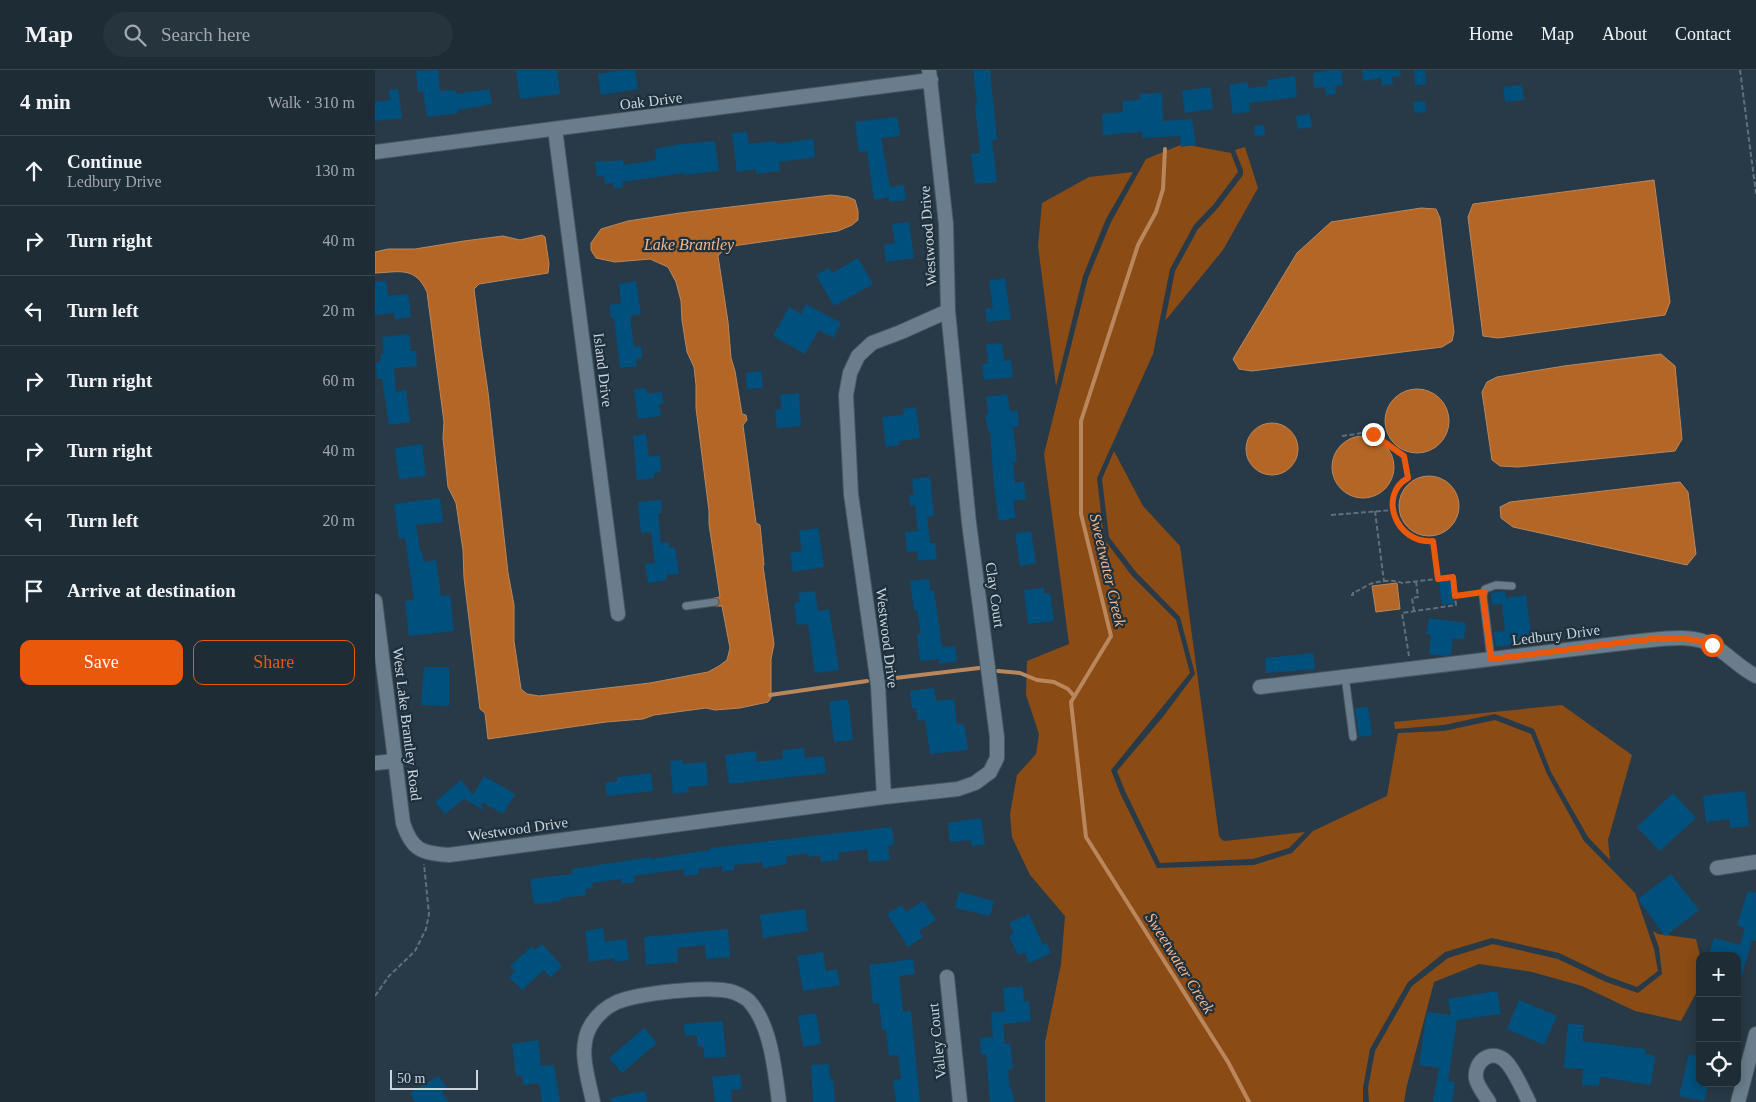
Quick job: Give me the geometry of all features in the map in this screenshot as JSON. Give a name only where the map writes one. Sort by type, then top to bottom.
[{"type":"street","name":"Oak Drive","points":[[375,152],[555,129],[930,75]]},
{"type":"street","name":"Westwood Drive","points":[[419,849],[433,854],[449,855],[885,797],[878,685],[851,494],[846,395],[850,373],[858,356],[872,343],[948,310],[946,224],[930,75]]},
{"type":"street","name":"Island Drive","points":[[555,129],[618,614]]},
{"type":"street","name":"Clay Court","points":[[885,797],[958,789],[975,783],[990,772],[997,758],[997,737],[969,523],[948,310]]},
{"type":"street","name":"West Lake Brantley Road","points":[[375,601],[403,823],[408,838],[419,849]]},
{"type":"street","name":"Ledbury Drive","points":[[1260,686],[1678,638],[1699,640],[1712,645],[1747,672],[1756,676]]},
{"type":"street","points":[[375,763],[395,761]]},
{"type":"street","points":[[1717,868],[1756,862]]},
{"type":"street","name":"Valley Court","points":[[947,977],[960,1102]]},
{"type":"street","points":[[593,1102],[585,1064],[584,1042],[591,1025],[602,1011],[615,1003],[635,996],[708,988],[731,991],[748,1000],[758,1014],[767,1035],[779,1102]]},
{"type":"street","points":[[1738,1102],[1756,1034]]},
{"type":"street","points":[[1489,1102],[1476,1080],[1476,1069],[1481,1060],[1491,1055],[1501,1057],[1507,1062],[1529,1102]]},
{"type":"lane","points":[[1491,659],[1484,592],[1485,589],[1496,585],[1512,586]]},
{"type":"lane","points":[[686,606],[715,602]]},
{"type":"lane","points":[[1345,676],[1353,737]]},
{"type":"path","points":[[1741,70],[1756,194]]},
{"type":"path","points":[[1342,436],[1362,433],[1373,434],[1404,456],[1408,478],[1404,480],[1396,492],[1393,499],[1393,510],[1398,525],[1411,538],[1424,542],[1433,541],[1438,579]]},
{"type":"path","points":[[1331,515],[1393,510]]},
{"type":"path","points":[[1375,511],[1384,582]]},
{"type":"path","points":[[1351,595],[1353,595],[1353,592],[1359,592],[1369,584],[1397,580],[1401,583],[1453,577],[1456,605],[1402,613],[1411,668]]},
{"type":"path","points":[[1415,581],[1418,597],[1412,598],[1415,611]]},
{"type":"path","points":[[1455,596],[1484,592]]},
{"type":"path","points":[[375,996],[389,976],[415,951],[426,929],[429,914],[419,849]]},
{"type":"shaded area","points":[[1183,144],[1231,153],[1238,172],[1213,205],[1194,225],[1170,269],[1153,354],[1097,478],[1104,539],[1132,576],[1176,620],[1190,673],[1111,770],[1120,793],[1157,868],[1254,865],[1292,853],[1313,831],[1387,796],[1398,733],[1444,731],[1495,720],[1531,734],[1547,774],[1584,841],[1635,893],[1654,949],[1658,971],[1637,987],[1607,976],[1559,953],[1492,938],[1445,952],[1408,982],[1370,1049],[1363,1088],[1363,1102],[1045,1102],[1045,1042],[1061,964],[1065,916],[1030,875],[1012,837],[1010,814],[1017,775],[1036,754],[1039,734],[1026,695],[1027,661],[1069,644],[1044,454],[1088,278],[1111,222],[1146,159]]},
{"type":"shaded area","points":[[1245,147],[1258,188],[1223,250],[1165,321],[1175,271],[1198,229],[1217,209],[1243,175],[1243,170],[1235,150]]},
{"type":"shaded area","points":[[1133,172],[1106,219],[1083,276],[1056,386],[1038,246],[1042,203],[1089,177]]},
{"type":"shaded area","points":[[1114,451],[1143,506],[1180,546],[1219,836],[1225,841],[1305,832],[1289,848],[1253,859],[1160,863],[1125,791],[1117,771],[1162,718],[1195,674],[1180,617],[1136,572],[1109,537],[1102,479]]},
{"type":"shaded area","points":[[1562,705],[1632,755],[1608,840],[1610,860],[1588,837],[1551,772],[1534,729],[1495,714],[1444,725],[1395,729],[1394,722]]},
{"type":"shaded area","points":[[1653,931],[1658,934],[1696,939],[1699,952],[1696,952],[1696,993],[1681,1021],[1635,1011],[1582,986],[1532,972],[1479,964],[1434,982],[1404,1102],[1369,1102],[1368,1088],[1375,1051],[1412,986],[1448,958],[1493,944],[1558,959],[1606,982],[1638,993],[1662,974],[1659,948]]},
{"type":"water","points":[[1654,180],[1670,302],[1665,315],[1498,338],[1483,336],[1468,217],[1473,204]]},
{"type":"water","name":"Lake Brantley","points":[[831,195],[848,197],[855,200],[858,220],[838,231],[726,247],[718,256],[728,322],[731,358],[742,414],[746,415],[747,420],[743,425],[756,523],[760,525],[763,566],[774,644],[771,659],[771,698],[768,702],[740,708],[715,710],[706,708],[654,715],[643,719],[606,722],[488,739],[485,713],[480,709],[464,578],[463,550],[456,503],[448,487],[443,438],[444,422],[427,292],[412,274],[406,272],[375,273],[375,252],[388,249],[415,249],[503,236],[520,240],[542,235],[545,237],[549,264],[548,273],[479,284],[474,289],[488,392],[508,573],[514,605],[514,641],[521,689],[527,694],[539,696],[650,683],[708,672],[727,660],[730,648],[722,606],[715,606],[714,598],[720,597],[709,524],[696,408],[694,367],[687,352],[681,301],[676,282],[668,267],[650,259],[615,262],[596,258],[591,250],[591,243],[601,229],[628,221]]},
{"type":"water","points":[[1421,208],[1436,209],[1440,218],[1454,332],[1452,341],[1442,347],[1252,371],[1239,369],[1233,359],[1297,253],[1331,222]]},
{"type":"water","points":[[1661,354],[1675,366],[1682,439],[1675,451],[1518,467],[1500,466],[1492,460],[1482,392],[1487,382],[1497,377],[1564,366]]},
{"type":"water","points":[[1417,389],[1435,395],[1443,403],[1449,421],[1443,439],[1435,447],[1417,453],[1399,447],[1391,439],[1385,421],[1391,403],[1399,395]]},
{"type":"water","points":[[1272,423],[1282,425],[1290,431],[1296,439],[1298,449],[1296,459],[1290,467],[1282,473],[1272,475],[1262,473],[1254,467],[1248,459],[1246,449],[1248,439],[1254,431],[1262,425]]},
{"type":"water","points":[[1363,436],[1375,438],[1385,445],[1392,455],[1394,467],[1392,479],[1385,489],[1375,496],[1363,498],[1351,496],[1341,489],[1334,479],[1332,467],[1334,455],[1341,445],[1351,438]]},
{"type":"water","points":[[1423,476],[1435,476],[1451,484],[1457,494],[1459,506],[1457,518],[1451,528],[1435,536],[1423,536],[1407,528],[1399,512],[1399,500],[1407,484]]},
{"type":"water","points":[[1680,482],[1688,492],[1696,554],[1687,565],[1513,527],[1501,518],[1500,507],[1510,502]]},
{"type":"water","points":[[1397,583],[1400,609],[1376,612],[1372,586]]},
{"type":"building","points":[[438,70],[440,91],[455,90],[456,94],[489,89],[492,104],[458,110],[458,113],[427,117],[423,91],[418,92],[416,71]]},
{"type":"building","points":[[516,70],[557,70],[560,94],[520,99]]},
{"type":"building","points":[[635,70],[638,89],[601,95],[598,74]]},
{"type":"building","points":[[973,70],[990,70],[997,140],[992,141],[997,182],[975,184],[971,154],[980,153]]},
{"type":"building","points":[[1341,70],[1343,85],[1335,86],[1336,94],[1326,95],[1325,87],[1314,88],[1313,73]]},
{"type":"building","points":[[1362,70],[1400,70],[1401,76],[1392,77],[1393,84],[1382,86],[1381,78],[1363,81]]},
{"type":"building","points":[[1414,70],[1425,70],[1426,84],[1415,86]]},
{"type":"building","points":[[1295,76],[1297,97],[1249,103],[1250,112],[1233,114],[1229,85],[1248,82],[1248,88],[1268,86],[1267,80]]},
{"type":"building","points":[[1522,85],[1524,100],[1505,102],[1503,87]]},
{"type":"building","points":[[1210,87],[1213,109],[1185,113],[1182,91]]},
{"type":"building","points":[[398,89],[402,118],[375,121],[375,102],[390,100],[389,90]]},
{"type":"building","points":[[1162,93],[1163,121],[1192,119],[1196,145],[1181,147],[1180,136],[1142,138],[1142,132],[1103,135],[1102,114],[1123,112],[1123,101],[1140,100],[1139,94]]},
{"type":"building","points":[[1425,101],[1426,112],[1415,113],[1413,102]]},
{"type":"building","points":[[1310,114],[1312,127],[1298,129],[1296,116]]},
{"type":"building","points":[[897,117],[900,136],[881,138],[890,187],[904,185],[906,200],[889,202],[889,197],[874,200],[867,151],[859,152],[855,122]]},
{"type":"building","points":[[1264,125],[1265,135],[1255,136],[1254,126]]},
{"type":"building","points":[[747,132],[749,144],[776,141],[777,144],[813,139],[815,157],[779,162],[780,171],[756,174],[756,169],[737,172],[732,133]]},
{"type":"building","points":[[715,141],[719,171],[685,175],[685,173],[622,182],[623,187],[614,189],[613,183],[605,184],[604,176],[597,177],[595,162],[623,160],[624,165],[656,160],[655,149],[681,144]]},
{"type":"building","points":[[909,222],[914,258],[886,262],[884,245],[895,243],[892,224]]},
{"type":"building","points":[[858,258],[873,284],[834,306],[816,275],[829,268],[832,273]]},
{"type":"building","points":[[1005,278],[1011,319],[987,322],[985,309],[993,308],[989,281]]},
{"type":"building","points":[[386,281],[388,296],[408,294],[411,317],[395,319],[394,313],[375,315],[375,282]]},
{"type":"building","points":[[636,281],[641,314],[630,316],[634,347],[641,346],[642,358],[636,358],[637,366],[620,368],[614,318],[611,318],[609,305],[621,303],[619,284]]},
{"type":"building","points":[[806,304],[841,323],[833,338],[819,330],[805,354],[773,336],[789,307],[801,314]]},
{"type":"building","points":[[409,334],[411,351],[416,351],[417,366],[394,368],[396,392],[406,390],[410,422],[389,425],[382,379],[377,379],[376,363],[381,362],[380,354],[384,354],[382,337]]},
{"type":"building","points":[[1002,343],[1004,361],[1011,360],[1013,377],[984,380],[982,364],[988,363],[986,344]]},
{"type":"building","points":[[761,371],[763,388],[747,389],[746,373]]},
{"type":"building","points":[[646,388],[647,394],[662,392],[664,403],[659,404],[661,416],[638,419],[634,390]]},
{"type":"building","points":[[799,393],[801,426],[777,428],[775,410],[782,409],[780,395]]},
{"type":"building","points":[[1007,394],[1010,411],[1017,410],[1019,426],[1013,427],[1017,462],[1013,462],[1015,483],[1024,481],[1026,499],[1013,501],[1016,518],[999,521],[990,431],[988,431],[985,415],[988,414],[986,397]]},
{"type":"building","points":[[916,407],[920,438],[899,441],[900,445],[886,447],[882,417],[904,415],[903,409]]},
{"type":"building","points":[[646,434],[649,457],[660,455],[661,472],[654,473],[654,478],[637,480],[633,436]]},
{"type":"building","points":[[422,444],[426,476],[399,479],[395,448]]},
{"type":"building","points":[[930,477],[934,516],[927,517],[930,543],[935,543],[937,559],[918,561],[917,551],[907,552],[905,532],[918,531],[915,505],[910,506],[909,495],[914,495],[912,479]]},
{"type":"building","points":[[440,498],[443,522],[416,525],[420,551],[422,551],[424,562],[436,560],[441,596],[450,595],[454,631],[409,636],[405,601],[414,600],[405,538],[399,539],[394,504]]},
{"type":"building","points":[[661,500],[662,513],[658,513],[661,543],[669,542],[669,548],[675,547],[679,574],[666,575],[667,580],[648,583],[645,564],[655,563],[651,532],[641,533],[638,502]]},
{"type":"building","points":[[818,528],[824,567],[793,572],[790,553],[802,551],[799,531]]},
{"type":"building","points":[[1031,531],[1036,563],[1020,566],[1015,534]]},
{"type":"building","points":[[929,579],[930,591],[934,590],[942,647],[955,646],[957,661],[939,664],[939,659],[920,661],[917,634],[921,634],[917,610],[914,611],[910,581]]},
{"type":"building","points":[[1452,580],[1455,603],[1442,605],[1439,582]]},
{"type":"building","points":[[1044,588],[1044,594],[1050,593],[1054,621],[1028,624],[1024,590]]},
{"type":"building","points":[[815,591],[818,611],[829,609],[839,670],[815,673],[808,624],[797,625],[794,603],[800,602],[798,593]]},
{"type":"building","points":[[1505,591],[1506,598],[1526,595],[1532,642],[1496,647],[1494,632],[1505,631],[1502,604],[1492,605],[1491,593]]},
{"type":"building","points":[[1429,618],[1466,623],[1464,639],[1453,638],[1451,655],[1429,654],[1431,635],[1426,634]]},
{"type":"building","points":[[1313,653],[1315,669],[1266,673],[1265,658]]},
{"type":"building","points":[[424,667],[449,667],[449,706],[421,705]]},
{"type":"building","points":[[934,688],[936,701],[954,699],[957,725],[964,724],[968,750],[930,754],[925,720],[918,721],[916,708],[912,709],[910,691]]},
{"type":"building","points":[[848,699],[853,740],[834,742],[829,702]]},
{"type":"building","points":[[1368,707],[1372,735],[1359,737],[1355,708]]},
{"type":"building","points":[[804,748],[805,758],[824,756],[826,773],[729,784],[725,755],[756,751],[757,762],[783,759],[782,750]]},
{"type":"building","points":[[682,760],[683,764],[706,762],[708,785],[688,787],[689,792],[673,794],[670,761]]},
{"type":"building","points":[[651,773],[653,791],[607,796],[605,783],[617,781],[617,777]]},
{"type":"building","points":[[484,776],[515,794],[503,814],[483,802],[481,805],[485,811],[464,799],[445,814],[435,802],[461,780],[473,795]]},
{"type":"building","points":[[1745,791],[1749,826],[1730,828],[1729,819],[1706,822],[1703,796]]},
{"type":"building","points":[[1673,793],[1696,818],[1660,851],[1637,827]]},
{"type":"building","points":[[981,818],[985,845],[972,846],[971,840],[950,842],[948,823]]},
{"type":"building","points":[[892,827],[894,845],[888,846],[890,860],[869,862],[867,849],[838,853],[839,860],[821,862],[820,855],[808,857],[807,853],[786,856],[787,864],[763,868],[762,862],[734,865],[734,870],[722,872],[722,866],[698,869],[699,874],[685,876],[683,869],[634,876],[635,882],[622,884],[621,879],[592,883],[593,888],[585,889],[586,895],[561,898],[561,901],[534,904],[530,879],[572,874],[572,869],[651,857],[651,859],[710,850],[710,848]]},
{"type":"building","points":[[1671,874],[1699,910],[1665,936],[1638,899]]},
{"type":"building","points":[[1748,891],[1756,893],[1756,941],[1752,940],[1741,978],[1741,952],[1710,952],[1714,938],[1740,945],[1745,928],[1737,925]]},
{"type":"building","points":[[959,892],[994,901],[990,916],[955,908]]},
{"type":"building","points":[[923,901],[936,920],[919,931],[923,937],[908,947],[887,914],[902,905],[906,912]]},
{"type":"building","points":[[805,909],[808,931],[763,938],[760,915]]},
{"type":"building","points":[[1029,914],[1043,945],[1047,943],[1051,953],[1029,963],[1024,952],[1018,955],[1009,936],[1014,933],[1009,923]]},
{"type":"building","points":[[603,928],[605,942],[626,939],[629,960],[615,962],[614,958],[589,962],[585,931]]},
{"type":"building","points":[[728,929],[730,957],[706,959],[705,945],[677,948],[678,962],[646,965],[644,937]]},
{"type":"building","points":[[542,944],[562,966],[550,978],[544,970],[522,990],[509,977],[515,971],[510,966],[531,947],[535,950]]},
{"type":"building","points":[[823,952],[826,971],[837,969],[840,985],[803,991],[797,956]]},
{"type":"building","points":[[913,959],[915,974],[899,976],[903,1012],[911,1011],[920,1102],[896,1102],[893,1080],[901,1079],[898,1055],[889,1056],[886,1030],[882,1030],[879,1003],[873,1004],[869,965]]},
{"type":"building","points":[[1023,986],[1024,1001],[1029,1001],[1031,1021],[1003,1024],[1005,1044],[1010,1043],[1013,1069],[1008,1070],[1010,1089],[1012,1089],[1014,1102],[990,1102],[986,1054],[981,1054],[980,1038],[993,1037],[991,1013],[1005,1011],[1003,988]]},
{"type":"building","points":[[1497,991],[1501,1014],[1457,1020],[1448,1081],[1455,1082],[1452,1102],[1433,1102],[1439,1068],[1419,1065],[1427,1012],[1451,1015],[1448,999]]},
{"type":"building","points":[[1519,1000],[1557,1016],[1544,1045],[1507,1029]]},
{"type":"building","points":[[816,1013],[821,1044],[803,1047],[798,1016]]},
{"type":"building","points":[[723,1021],[726,1057],[705,1058],[703,1046],[697,1046],[697,1035],[685,1036],[684,1024]]},
{"type":"building","points":[[1568,1024],[1584,1025],[1582,1041],[1646,1049],[1645,1054],[1655,1056],[1651,1085],[1600,1077],[1599,1086],[1582,1085],[1583,1069],[1564,1068]]},
{"type":"building","points":[[644,1028],[657,1043],[622,1073],[609,1058]]},
{"type":"building","points":[[538,1040],[541,1066],[554,1065],[560,1102],[542,1102],[539,1083],[523,1085],[522,1075],[516,1076],[512,1044]]},
{"type":"building","points":[[1689,1054],[1696,1056],[1696,1087],[1708,1087],[1704,1101],[1679,1096]]},
{"type":"building","points":[[829,1064],[830,1079],[833,1079],[835,1102],[813,1102],[811,1065]]},
{"type":"building","points":[[740,1074],[742,1089],[731,1090],[732,1102],[715,1102],[712,1077]]},
{"type":"building","points":[[439,1076],[447,1088],[442,1092],[448,1102],[415,1102],[410,1093]]},
{"type":"building","points":[[645,1091],[647,1102],[611,1102],[611,1098]]},
{"type":"waterway","name":"Sweetwater Creek","points":[[1165,149],[1163,189],[1156,212],[1138,245],[1081,421],[1081,514],[1111,636],[1071,702],[1086,837],[1228,1062],[1249,1102]]},
{"type":"waterway","points":[[887,679],[979,668]]},
{"type":"waterway","points":[[998,671],[1020,673],[1037,680],[1054,682],[1068,689],[1074,696]]},
{"type":"waterway","points":[[770,695],[867,681]]},
{"type":"route","points":[[1373,434],[1404,456],[1408,478],[1400,485],[1393,499],[1393,510],[1398,525],[1411,538],[1424,542],[1433,541],[1438,579],[1453,577],[1455,596],[1484,592],[1491,659],[1678,638],[1699,640],[1712,645]]}]
